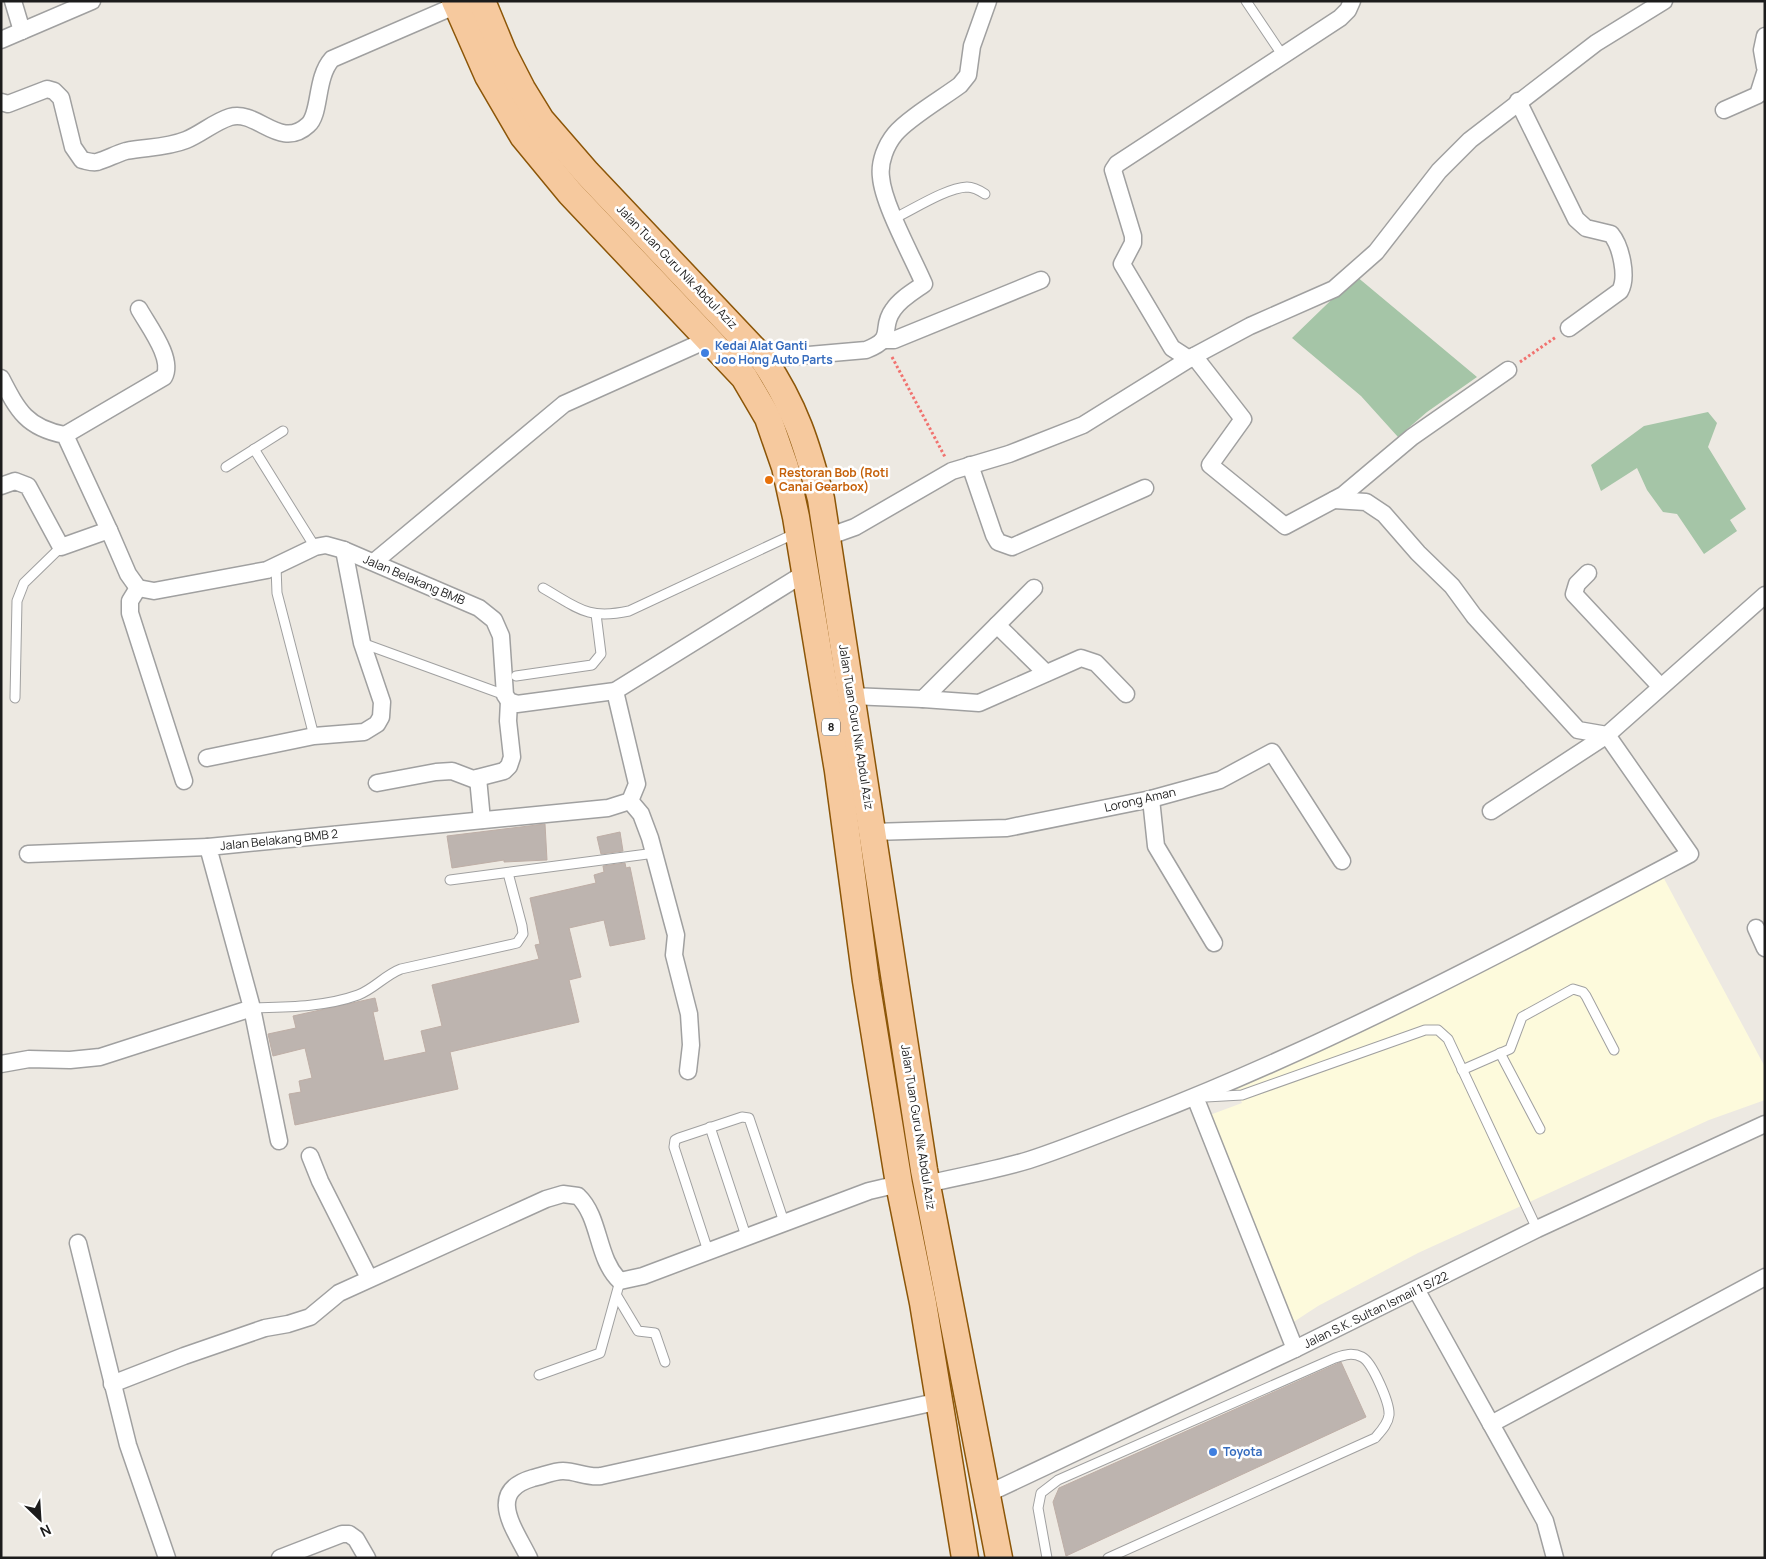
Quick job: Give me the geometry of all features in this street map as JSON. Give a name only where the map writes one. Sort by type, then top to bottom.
[{"type":"main road","name":"Jalan Tuan Guru Nik Abdul Aziz","points":[[456,3],[488,76],[523,136],[570,193],[744,377],[768,418],[785,467],[799,532],[838,771],[866,981],[899,1184],[940,1401],[965,1558]]},
{"type":"main road","name":"Jalan Tuan Guru Nik Abdul Aziz","points":[[489,3],[503,52],[522,89],[542,120],[587,173],[764,359],[798,418],[819,491],[927,1184],[998,1553]]},
{"type":"main road","points":[[866,981],[871,972],[881,967],[894,973]]},
{"type":"main road","points":[[970,1558],[998,1553]]},
{"type":"street","points":[[13,1],[22,31]]},
{"type":"street","points":[[1,40],[92,1]]},
{"type":"street","points":[[764,359],[866,350],[880,345],[886,336],[892,310],[924,284],[885,194],[880,176],[887,145],[897,132],[960,85],[968,75],[972,46],[988,1]]},
{"type":"street","points":[[1352,1],[1348,10],[1340,18],[1117,164],[1113,170],[1133,236],[1133,243],[1122,264],[1172,348],[1192,358],[1243,419],[1210,465],[1285,526],[1334,500],[1412,437],[1508,370]]},
{"type":"street","points":[[827,537],[854,527],[952,471],[1009,454],[1083,425],[1192,358],[1250,326],[1334,289],[1349,278],[1376,252],[1439,171],[1470,140],[1596,42],[1664,1]]},
{"type":"street","points":[[1,102],[8,104],[46,89],[54,91],[61,98],[73,147],[82,160],[95,163],[125,152],[186,140],[237,115],[275,132],[286,134],[298,132],[309,125],[314,115],[321,76],[332,58],[456,3]]},
{"type":"street","points":[[1765,36],[1762,50],[1765,67]]},
{"type":"street","points":[[1724,110],[1758,95],[1765,73]]},
{"type":"street","points":[[1518,101],[1576,219],[1586,228],[1601,230],[1611,234],[1617,244],[1624,276],[1620,291],[1569,328]]},
{"type":"street","points":[[883,340],[894,340],[1041,280]]},
{"type":"street","points":[[1,378],[25,417],[46,431],[66,435],[164,378],[167,371],[166,358],[139,309]]},
{"type":"street","points":[[374,562],[564,404],[708,339]]},
{"type":"street","points":[[66,435],[128,574],[138,588],[154,591],[276,567],[315,547]]},
{"type":"street","points":[[970,465],[994,535],[998,542],[1012,547],[1145,488]]},
{"type":"street","points":[[1,486],[15,481],[28,486],[60,547],[109,530]]},
{"type":"street","points":[[927,1184],[1026,1161],[1195,1097],[1330,1038],[1415,997],[1492,959],[1690,854],[1607,735],[1578,730],[1474,616],[1452,586],[1418,553],[1384,514],[1366,502],[1334,500]]},
{"type":"street","name":"Jalan Belakang BMB","points":[[315,547],[326,546],[344,550],[374,562],[479,608],[494,620],[501,636],[511,762],[504,771],[478,778]]},
{"type":"street","points":[[207,758],[314,736],[364,732],[377,724],[381,717],[382,702],[362,643],[344,550]]},
{"type":"street","points":[[507,698],[517,704],[615,691],[805,573]]},
{"type":"street","points":[[1588,574],[1578,584],[1574,594],[1660,686]]},
{"type":"street","points":[[138,588],[130,601],[130,613],[184,781]]},
{"type":"street","points":[[924,699],[1034,588]]},
{"type":"street","points":[[1491,811],[1607,735],[1660,686],[1765,595]]},
{"type":"street","points":[[997,625],[1046,673]]},
{"type":"street","points":[[851,696],[979,703],[1076,660],[1086,658],[1096,663],[1126,694]]},
{"type":"street","points":[[615,691],[638,784],[630,801],[641,814],[655,853],[676,935],[674,955],[688,1014],[691,1045],[688,1072]]},
{"type":"street","name":"Lorong Aman","points":[[872,832],[1007,828],[1150,799],[1220,780],[1272,752],[1342,861]]},
{"type":"street","points":[[377,783],[446,771],[473,779],[478,778],[482,820]]},
{"type":"street","points":[[1150,799],[1156,846],[1214,943]]},
{"type":"street","name":"Jalan Belakang BMB 2","points":[[279,1142],[252,1008],[208,847],[608,808],[630,801]]},
{"type":"street","points":[[28,854],[208,847]]},
{"type":"street","points":[[1756,928],[1765,948]]},
{"type":"street","points":[[1,1064],[29,1059],[70,1060],[100,1056],[252,1008]]},
{"type":"street","points":[[1195,1097],[1295,1349]]},
{"type":"street","name":"Jalan S.K. Sultan Ismail 1 S/22","points":[[987,1494],[1165,1422],[1295,1349],[1537,1229],[1765,1124]]},
{"type":"street","points":[[310,1156],[320,1181],[369,1278]]},
{"type":"street","points":[[112,1384],[184,1356],[266,1328],[310,1317],[339,1292],[546,1199],[563,1194],[578,1196],[586,1204],[618,1288],[642,1276],[746,1236],[869,1191],[899,1184]]},
{"type":"street","points":[[78,1242],[128,1445],[167,1558]]},
{"type":"street","points":[[1491,1424],[1765,1277]]},
{"type":"street","points":[[1417,1290],[1545,1521],[1556,1558]]},
{"type":"street","points":[[529,1558],[509,1518],[506,1507],[513,1488],[525,1481],[564,1471],[598,1477],[940,1401]]},
{"type":"street","points":[[280,1558],[342,1534],[349,1534],[356,1539],[367,1558]]},
{"type":"lane","points":[[1246,1],[1283,56]]},
{"type":"lane","points":[[895,218],[956,189],[977,188],[985,194]]},
{"type":"lane","points":[[226,467],[283,431]]},
{"type":"lane","points":[[254,449],[315,547]]},
{"type":"lane","points":[[543,588],[585,612],[607,616],[629,611],[799,532]]},
{"type":"lane","points":[[15,698],[17,601],[24,583],[60,547]]},
{"type":"lane","points":[[276,567],[277,593],[314,736]]},
{"type":"lane","points":[[516,676],[592,665],[601,654],[596,614]]},
{"type":"lane","points":[[362,643],[507,698]]},
{"type":"lane","points":[[450,880],[655,853]]},
{"type":"lane","points":[[252,1008],[296,1006],[342,1000],[360,995],[388,975],[401,969],[517,942],[523,934],[522,926],[508,873]]},
{"type":"lane","points":[[1462,1070],[1500,1054],[1512,1046],[1522,1017],[1573,989],[1583,992],[1586,996],[1614,1050]]},
{"type":"lane","points":[[1195,1097],[1242,1095],[1431,1029],[1444,1034],[1537,1229]]},
{"type":"lane","points":[[1500,1054],[1540,1128]]},
{"type":"lane","points":[[708,1251],[674,1144],[679,1138],[742,1117],[749,1118],[784,1222]]},
{"type":"lane","points":[[710,1127],[746,1236]]},
{"type":"lane","points":[[618,1288],[638,1331],[654,1333],[665,1362]]},
{"type":"lane","points":[[539,1375],[600,1353],[618,1288]]},
{"type":"lane","points":[[1047,1558],[1038,1508],[1041,1493],[1058,1480],[1165,1422],[1335,1358],[1350,1354],[1362,1357],[1369,1364],[1388,1403],[1389,1416],[1375,1438],[1108,1558]]},
{"type":"path","points":[[1508,370],[1569,328]]},
{"type":"path","points":[[883,340],[952,471]]},
{"type":"shaded area","points":[[1661,873],[1765,1067],[1765,1100],[1709,1120],[1418,1253],[1318,1306],[1292,1323],[1207,1116],[1242,1103],[1235,1085]]},
{"type":"green space","points":[[1356,276],[1477,377],[1427,412],[1398,437],[1361,396],[1292,338]]},
{"type":"green space","points":[[1708,412],[1717,423],[1708,447],[1746,509],[1730,520],[1737,531],[1704,554],[1677,514],[1663,512],[1647,490],[1637,468],[1601,491],[1591,465],[1644,426]]},
{"type":"building","points":[[545,824],[547,860],[504,862],[504,860],[452,868],[447,836]]},
{"type":"building","points":[[620,832],[623,851],[601,854],[597,837]]},
{"type":"building","points":[[625,863],[626,868],[630,867],[645,939],[610,946],[604,920],[569,928],[581,977],[569,980],[579,1022],[450,1052],[458,1089],[295,1125],[289,1094],[301,1092],[299,1081],[312,1078],[305,1048],[273,1056],[268,1034],[296,1028],[293,1016],[375,998],[378,1011],[373,1012],[384,1061],[426,1052],[421,1031],[442,1026],[432,985],[539,959],[535,945],[540,944],[530,898],[596,883],[594,875],[604,872],[603,866]]},
{"type":"building","name":"Toyota","points":[[1341,1362],[1366,1417],[1066,1556],[1053,1502],[1059,1488]]},
{"type":"place","name":"Kedai Alat Ganti Joo Hong Auto Parts","points":[[705,353]]},
{"type":"place","name":"Restoran Bob (Roti Canai Gearbox)","points":[[769,480]]},
{"type":"place","name":"Toyota","points":[[1213,1452]]}]
